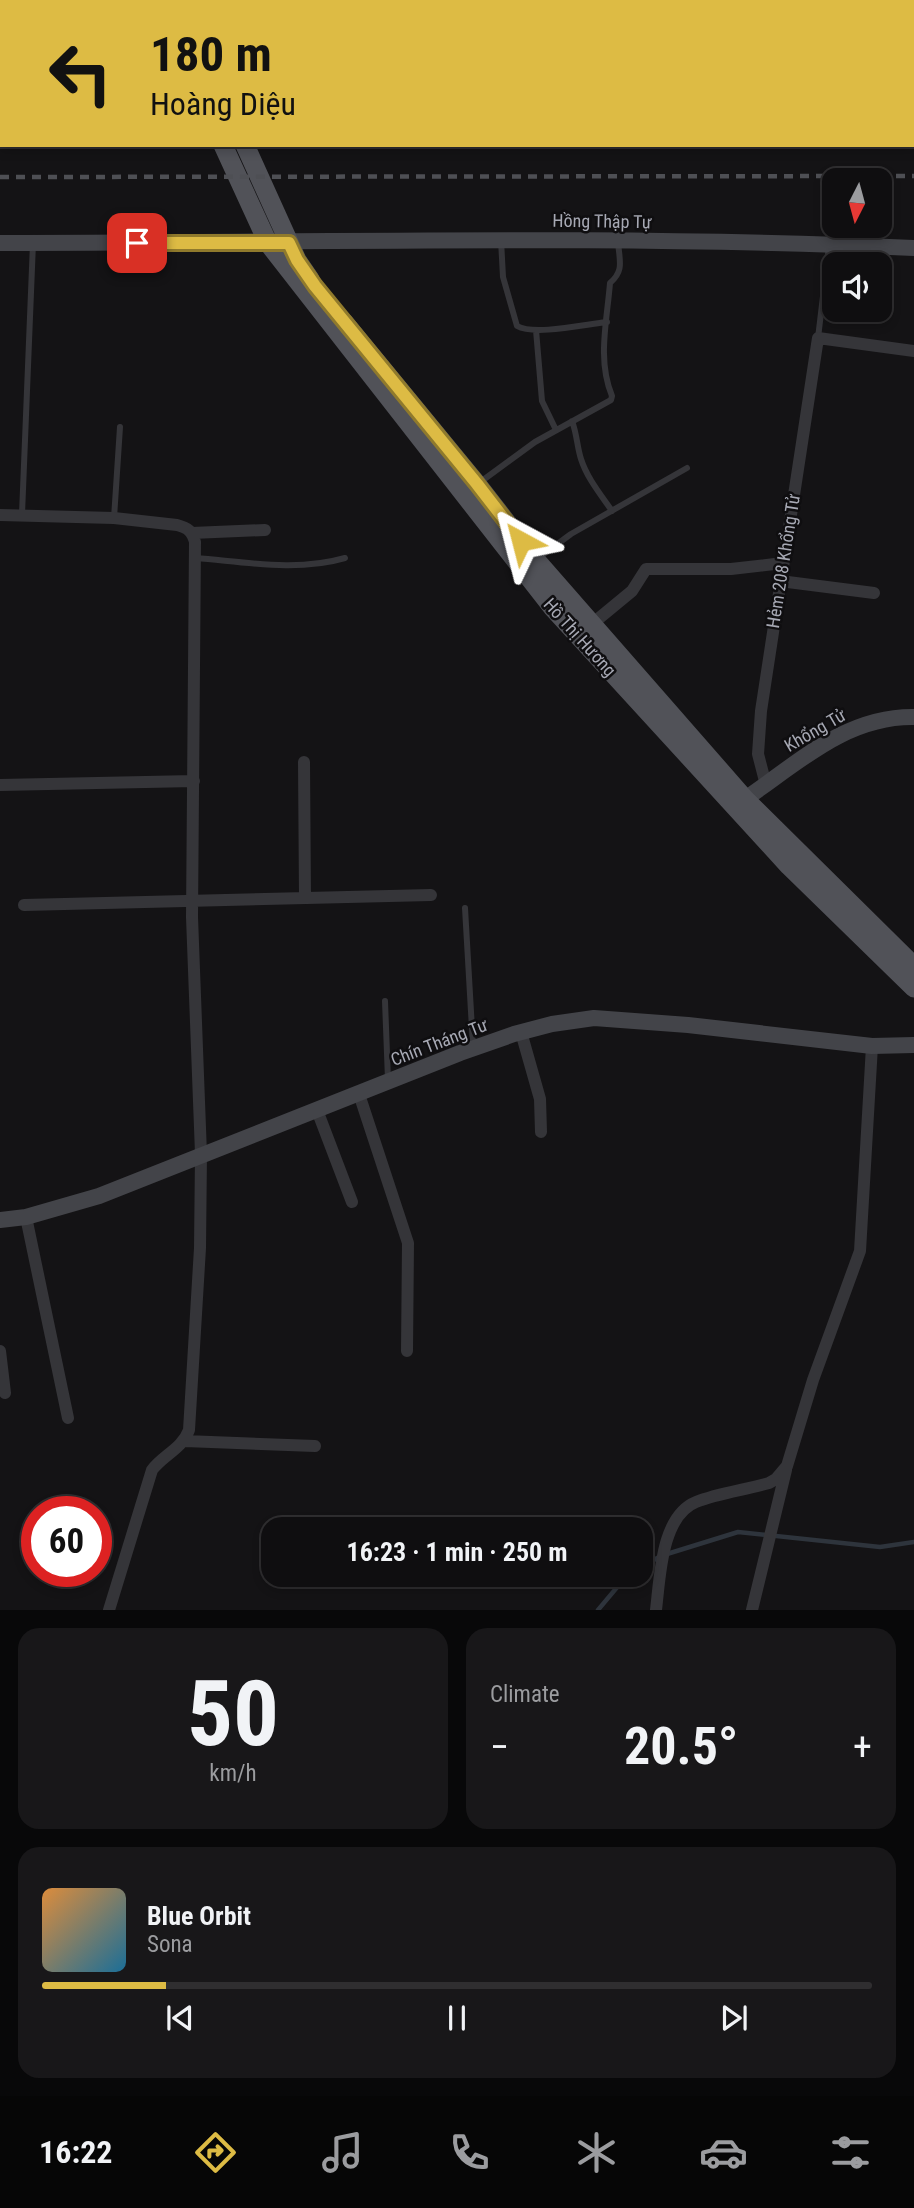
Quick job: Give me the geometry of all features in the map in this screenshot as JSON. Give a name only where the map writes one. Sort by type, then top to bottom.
[{"type":"main road","name":"Hồ Thị Hương","points":[[224,147],[268,243],[552,607],[789,866],[914,988]]},
{"type":"main road","name":"Hồ Thị Hương","points":[[246,147],[297,260],[315,286],[536,560],[745,799],[914,966]]},
{"type":"street","name":"Hồng Thập Tự","points":[[0,243],[289,243],[500,239],[829,244],[914,248]]},
{"type":"street","points":[[818,338],[914,351]]},
{"type":"street","name":"Hẻm 208 Khổng Tử","points":[[766,785],[758,754],[759,732],[818,338]]},
{"type":"street","points":[[0,515],[114,518],[177,524],[187,527],[195,542],[192,900],[201,1154],[190,1430],[185,1440],[152,1470],[109,1609]]},
{"type":"street","points":[[192,533],[265,530]]},
{"type":"street","points":[[592,624],[632,591],[646,569],[731,569],[783,563]]},
{"type":"street","points":[[780,580],[874,593]]},
{"type":"street","name":"Khổng Tử","points":[[745,799],[814,749],[851,729],[886,719],[914,717]]},
{"type":"street","points":[[304,762],[305,898]]},
{"type":"street","points":[[0,785],[194,781]]},
{"type":"street","points":[[24,905],[431,895]]},
{"type":"street","name":"Chín Tháng Tư","points":[[0,1220],[26,1217],[99,1196],[473,1048],[521,1032],[594,1018],[872,1046],[914,1045]]},
{"type":"street","points":[[521,1032],[540,1099],[541,1132]]},
{"type":"street","points":[[752,1609],[786,1466],[813,1380],[860,1251],[872,1046]]},
{"type":"street","points":[[359,1094],[408,1243],[407,1351]]},
{"type":"street","points":[[317,1110],[352,1202]]},
{"type":"street","points":[[26,1217],[68,1418]]},
{"type":"street","points":[[0,1351],[5,1393]]},
{"type":"street","points":[[185,1440],[315,1446]]},
{"type":"street","points":[[656,1609],[665,1545],[680,1514],[693,1503],[769,1483],[776,1479],[786,1466]]},
{"type":"lane","points":[[500,239],[503,277],[514,322],[522,329],[536,330],[607,322]]},
{"type":"lane","points":[[477,484],[556,430],[611,400],[603,362],[610,283],[619,275],[620,270],[618,240]]},
{"type":"lane","points":[[22,514],[33,243]]},
{"type":"lane","name":"Hẻm 208 Khổng Tử","points":[[818,338],[829,244]]},
{"type":"lane","points":[[536,330],[542,401],[556,430]]},
{"type":"lane","points":[[572,421],[579,439],[582,464],[612,511]]},
{"type":"lane","points":[[114,518],[120,427]]},
{"type":"lane","points":[[536,560],[571,534],[687,468]]},
{"type":"lane","points":[[196,558],[293,565],[327,563],[345,558]]},
{"type":"lane","points":[[465,908],[473,1048]]},
{"type":"lane","points":[[385,1001],[388,1082]]},
{"type":"waterway","points":[[667,1554],[738,1532],[880,1547],[914,1542]]},
{"type":"waterway","points":[[653,1560],[659,1557]]},
{"type":"waterway","points":[[598,1610],[617,1587]]},
{"type":"railway","points":[[0,177],[914,176]]},
{"type":"route","points":[[137,243],[289,243],[315,286],[521,541]]}]
